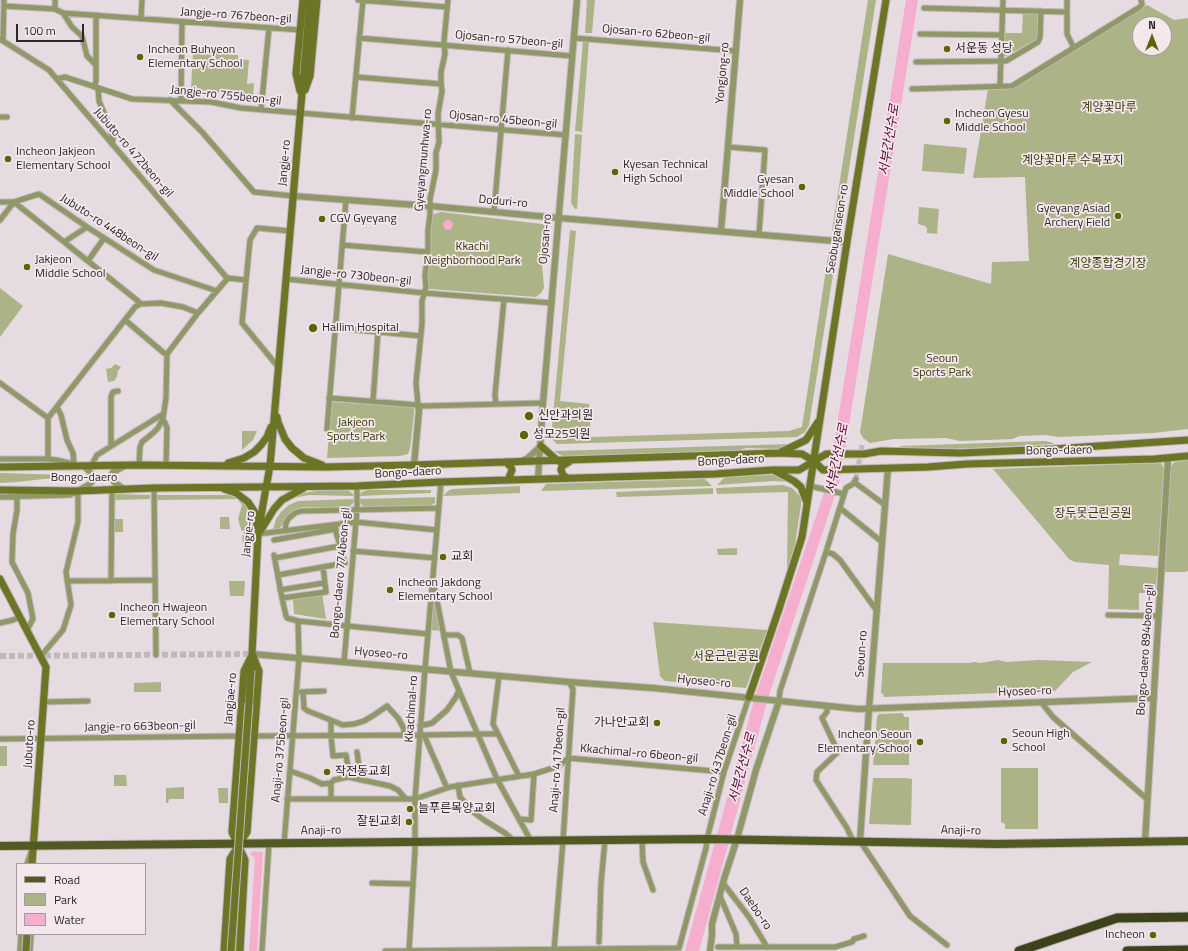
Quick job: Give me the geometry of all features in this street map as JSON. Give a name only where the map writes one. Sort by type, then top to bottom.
[{"type":"highway","points":[[1018,951],[1117,918],[1188,917]]},
{"type":"highway","points":[[1127,951],[1188,950]]},
{"type":"main road","name":"Jangje-ro","points":[[302,0],[296,74],[302,98]]},
{"type":"main road","name":"Jangje-ro","points":[[249,703],[258,534],[270,466],[275,417],[310,0]]},
{"type":"main road","name":"Jangje-ro","points":[[302,98],[310,76],[317,0]]},
{"type":"main road","name":"Seobuganseon-ro","points":[[751,698],[799,549],[808,503],[847,242],[886,0]]},
{"type":"main road","points":[[276,405],[278,422],[285,439],[292,448],[304,458],[326,467]]},
{"type":"main road","points":[[213,466],[233,462],[254,452],[267,437],[275,417]]},
{"type":"main road","points":[[780,453],[806,440],[820,418]]},
{"type":"main road","name":"Bongo-daero","points":[[0,490],[78,491],[154,488],[358,486],[441,482],[715,474],[772,470],[799,470],[826,454],[864,454],[881,451],[960,453],[1054,449],[1188,440]]},
{"type":"main road","points":[[541,446],[558,461]]},
{"type":"main road","name":"Bongo-daero","points":[[0,467],[326,467],[571,461],[780,453],[802,454],[814,461],[823,470],[1168,458],[1188,456]]},
{"type":"main road","points":[[567,478],[561,473],[561,468],[571,461]]},
{"type":"main road","points":[[506,462],[512,470],[508,480]]},
{"type":"main road","points":[[772,470],[794,481],[801,487],[808,503]]},
{"type":"main road","points":[[258,534],[274,509],[282,500],[306,487]]},
{"type":"main road","points":[[218,488],[236,493],[248,502],[256,514],[258,534]]},
{"type":"main road","name":"Jubuto-ro","points":[[0,579],[2,587],[20,617],[46,667],[32,863]]},
{"type":"main road","name":"Jangjae-ro","points":[[226,951],[230,860],[247,832],[259,671],[252,654]]},
{"type":"main road","name":"Jangjae-ro","points":[[240,951],[245,860],[239,844],[232,832],[244,671],[252,654]]},
{"type":"main road","name":"Jangjae-ro","points":[[231,951],[249,703]]},
{"type":"main road","name":"Anaji-ro","points":[[0,846],[709,839],[996,844],[1188,841]]},
{"type":"main road","points":[[27,935],[29,949]]},
{"type":"street","points":[[2,40],[4,0]]},
{"type":"street","points":[[54,9],[55,0]]},
{"type":"street","points":[[141,19],[142,0]]},
{"type":"street","points":[[358,0],[447,7]]},
{"type":"street","points":[[352,118],[363,0]]},
{"type":"street","name":"Gyeyangmunhwa-ro","points":[[414,465],[419,411],[416,383],[422,324],[422,301],[426,287],[425,274],[428,252],[430,199],[436,170],[436,153],[439,142],[438,114],[442,91],[441,72],[445,54],[448,0]]},
{"type":"street","name":"Ojosan-ro","points":[[538,479],[577,0]]},
{"type":"street","name":"Yongjong-ro","points":[[721,231],[740,0]]},
{"type":"street","points":[[1000,86],[1003,0]]},
{"type":"street","points":[[1067,0],[1066,34],[1074,48]]},
{"type":"street","points":[[912,89],[1012,86],[1140,7],[1142,4],[1141,0]]},
{"type":"street","name":"Jangje-ro 767beon-gil","points":[[4,6],[54,9],[63,13],[96,16],[300,30]]},
{"type":"street","points":[[924,8],[1067,12]]},
{"type":"street","points":[[916,62],[1006,61],[1038,42],[1040,37],[1041,11]]},
{"type":"street","points":[[63,13],[72,27],[82,36],[87,56],[96,65]]},
{"type":"street","points":[[96,16],[96,87],[99,101],[110,127],[113,139],[112,144]]},
{"type":"street","points":[[181,101],[182,22]]},
{"type":"street","points":[[261,110],[269,28]]},
{"type":"street","points":[[920,34],[1002,36]]},
{"type":"street","name":"Ojosan-ro 57beon-gil","points":[[359,38],[572,56]]},
{"type":"street","name":"Ojosan-ro 62beon-gil","points":[[574,38],[736,51]]},
{"type":"street","name":"Jubuto-ro 472beon-gil","points":[[2,40],[49,70],[228,278]]},
{"type":"street","points":[[494,212],[508,50]]},
{"type":"street","name":"Jangje-ro 755beon-gil","points":[[57,79],[65,77],[132,99],[211,102],[241,108],[352,118]]},
{"type":"street","points":[[356,77],[441,84]]},
{"type":"street","points":[[170,100],[202,132],[254,192],[293,196]]},
{"type":"street","points":[[0,117],[7,117]]},
{"type":"street","name":"Ojosan-ro 45beon-gil","points":[[352,118],[566,135]]},
{"type":"street","points":[[728,147],[765,150],[759,234]]},
{"type":"street","name":"Jubuto-ro 448beon-gil","points":[[0,202],[14,202],[39,194],[154,270],[217,291]]},
{"type":"street","name":"Doduri-ro","points":[[293,196],[430,206],[847,242]]},
{"type":"street","points":[[327,429],[346,200]]},
{"type":"street","points":[[0,220],[14,202],[140,304]]},
{"type":"street","points":[[64,242],[87,227]]},
{"type":"street","points":[[279,368],[242,323],[250,240],[256,228],[290,231]]},
{"type":"street","points":[[88,261],[104,238]]},
{"type":"street","points":[[342,244],[428,252]]},
{"type":"street","points":[[139,466],[140,447],[142,442],[158,428],[162,416],[166,398],[167,354],[198,313],[228,278],[246,280]]},
{"type":"street","name":"Jangje-ro 730beon-gil","points":[[286,279],[424,293],[552,303]]},
{"type":"street","points":[[496,404],[495,395],[504,299]]},
{"type":"street","points":[[48,459],[48,418],[135,307],[140,304],[161,303],[183,307],[198,313]]},
{"type":"street","points":[[125,320],[167,354]]},
{"type":"street","points":[[335,328],[421,336]]},
{"type":"street","points":[[373,401],[378,332]]},
{"type":"street","points":[[0,383],[48,418]]},
{"type":"street","points":[[111,446],[111,397],[113,392],[118,391]]},
{"type":"street","points":[[329,398],[423,406],[543,403]]},
{"type":"street","points":[[0,496],[70,495],[89,485],[93,480],[92,474],[82,466],[73,453],[67,440],[61,415],[57,408]]},
{"type":"street","points":[[0,459],[48,459],[82,466],[111,446],[162,416]]},
{"type":"street","points":[[162,416],[167,428],[166,466]]},
{"type":"street","points":[[522,461],[528,458],[541,446]]},
{"type":"street","name":"Bongo-daero 894beon-gil","points":[[1145,842],[1168,458]]},
{"type":"street","points":[[124,466],[113,472],[111,477],[116,484],[124,489]]},
{"type":"street","name":"Seoun-ro","points":[[857,841],[888,468]]},
{"type":"street","points":[[776,701],[826,552],[840,508],[843,493],[846,488],[855,481],[885,505]]},
{"type":"street","name":"Kkachimal-ro","points":[[409,951],[415,842],[415,799],[422,735],[420,726],[424,669],[441,482]]},
{"type":"street","name":"Bongo-daero 774beon-gil","points":[[344,662],[358,486]]},
{"type":"street","points":[[810,486],[843,493]]},
{"type":"street","points":[[154,488],[156,655]]},
{"type":"street","points":[[111,581],[112,489]]},
{"type":"street","points":[[41,656],[63,630],[71,605],[66,572],[78,522],[78,491]]},
{"type":"street","points":[[18,496],[13,534],[12,562],[28,593],[33,619],[27,630]]},
{"type":"street","points":[[285,531],[286,523],[290,518],[301,511],[439,508]]},
{"type":"street","points":[[840,508],[882,542]]},
{"type":"street","points":[[274,540],[356,522],[437,530]]},
{"type":"street","points":[[258,534],[335,527]]},
{"type":"street","points":[[278,575],[345,563],[335,527]]},
{"type":"street","points":[[340,546],[274,556],[287,618],[298,621],[428,634]]},
{"type":"street","points":[[353,551],[435,558]]},
{"type":"street","points":[[826,552],[833,554],[840,560],[877,611]]},
{"type":"street","points":[[282,598],[326,592],[323,567]]},
{"type":"street","points":[[68,581],[155,580]]},
{"type":"street","points":[[433,580],[451,672],[497,779],[531,841]]},
{"type":"street","points":[[280,590],[324,583]]},
{"type":"street","points":[[1108,615],[1159,616]]},
{"type":"street","points":[[0,623],[20,617]]},
{"type":"street","name":"Anaji-ro 375beon-gil","points":[[284,844],[299,658],[298,621]]},
{"type":"street","points":[[444,635],[458,635],[462,638],[470,673]]},
{"type":"street","name":"Hyoseo-ro","points":[[252,654],[652,688],[858,709],[1154,698]]},
{"type":"street","points":[[499,676],[493,724],[519,776]]},
{"type":"street","name":"Anaji-ro 417beon-gil","points":[[554,950],[573,689],[569,682]]},
{"type":"street","points":[[420,726],[432,723],[447,710],[459,690]]},
{"type":"street","points":[[296,691],[324,691]]},
{"type":"street","points":[[303,692],[304,708],[343,725],[354,724],[374,716],[387,706],[398,718],[404,729],[404,735]]},
{"type":"street","name":"Anaji-ro 437beon-gil","points":[[554,950],[679,948],[709,839],[724,772],[751,698]]},
{"type":"street","points":[[44,702],[88,701]]},
{"type":"street","name":"Daebo-ro","points":[[710,950],[712,924],[776,701]]},
{"type":"street","points":[[1041,702],[1053,717],[1148,799]]},
{"type":"street","points":[[827,706],[827,712],[822,718],[838,752],[817,772],[816,780],[847,828],[910,916],[947,945]]},
{"type":"street","points":[[331,721],[333,756],[346,755],[346,757],[357,754],[361,780]]},
{"type":"street","points":[[254,736],[498,734]]},
{"type":"street","points":[[422,735],[446,788]]},
{"type":"street","name":"Jangje-ro 663beon-gil","points":[[0,739],[239,736]]},
{"type":"street","points":[[346,757],[348,767],[358,767]]},
{"type":"street","name":"Kkachimal-ro 6beon-gil","points":[[287,799],[415,799],[458,785],[534,774],[559,766],[568,758],[724,772]]},
{"type":"street","points":[[290,771],[322,784],[331,783],[334,780],[348,777],[390,786],[398,790],[406,799]]},
{"type":"street","points":[[519,819],[531,820],[534,774]]},
{"type":"street","points":[[330,799],[331,783]]},
{"type":"street","points":[[458,785],[460,797],[472,811],[505,833],[514,841]]},
{"type":"street","points":[[599,942],[601,883],[605,840]]},
{"type":"street","points":[[642,840],[643,862],[653,890]]},
{"type":"street","points":[[226,951],[234,859],[239,844]]},
{"type":"street","points":[[236,951],[241,860],[239,844]]},
{"type":"street","points":[[262,951],[269,844]]},
{"type":"street","points":[[27,863],[34,846]]},
{"type":"street","points":[[34,846],[36,863]]},
{"type":"street","points":[[372,883],[413,884]]},
{"type":"street","name":"Daebo-ro","points":[[723,883],[749,917],[767,947]]},
{"type":"street","name":"Daebo-ro","points":[[720,896],[736,934],[737,947]]},
{"type":"street","points":[[20,951],[21,935]]},
{"type":"street","points":[[20,945],[23,948],[29,949],[31,935]]},
{"type":"street","points":[[718,947],[835,947],[852,942],[854,939],[864,936]]},
{"type":"street","points":[[385,951],[554,950]]},
{"type":"green space","points":[[587,0],[595,0],[592,33],[585,33]]},
{"type":"green space","points":[[868,0],[876,0],[840,226],[832,231]]},
{"type":"green space","points":[[1147,5],[1167,16],[1132,16],[1132,56],[1172,56],[1172,19],[1174,20],[1188,18],[1188,429],[1153,433],[1060,437],[1045,435],[1020,436],[1012,439],[960,441],[946,438],[894,439],[870,443],[863,438],[860,432],[888,254],[991,284],[992,262],[1029,261],[1025,177],[973,178],[988,89],[1013,88]]},
{"type":"green space","points":[[1023,13],[1039,13],[1037,39],[1004,57],[1005,33],[1022,33]]},
{"type":"green space","points":[[583,41],[589,41],[582,132],[575,131]]},
{"type":"green space","points":[[193,51],[238,55],[238,59],[249,60],[247,84],[254,83],[253,96],[191,89]]},
{"type":"green space","points":[[575,134],[582,135],[577,209],[575,209],[571,203]]},
{"type":"green space","points":[[924,144],[967,148],[964,174],[922,171]]},
{"type":"green space","points":[[919,207],[939,209],[937,234],[927,233],[927,228],[925,226],[918,224]]},
{"type":"green space","name":"Kkachi Neighborhood Park","points":[[441,212],[542,224],[547,226],[548,235],[542,265],[544,288],[541,293],[536,297],[429,289],[427,287],[431,242],[431,219],[434,214]]},
{"type":"green space","points":[[570,230],[576,231],[560,401],[589,404],[591,437],[789,431],[802,427],[829,250],[834,250],[836,256],[809,425],[805,432],[797,437],[557,444],[551,438]]},
{"type":"green space","points":[[0,288],[23,306],[0,337]]},
{"type":"green space","points":[[115,364],[121,367],[114,381],[108,382],[106,369],[111,368]]},
{"type":"green space","name":"Jakjeon Sports Park","points":[[332,402],[412,407],[414,409],[414,414],[410,449],[408,454],[400,456],[327,458]]},
{"type":"green space","points":[[242,431],[257,431],[253,440],[242,450]]},
{"type":"green space","points":[[1045,441],[1054,444],[952,449],[901,448],[900,446]]},
{"type":"green space","points":[[791,444],[780,449],[746,448],[734,452],[566,458],[554,451]]},
{"type":"green space","points":[[1188,460],[1188,571],[1164,572],[1171,466],[1175,462]]},
{"type":"green space","name":"장두못근린공원","points":[[1161,463],[1164,469],[1158,556],[1120,554],[1119,565],[1158,568],[1155,593],[1139,593],[1139,610],[1108,609],[1109,565],[1075,562],[1069,559],[993,469]]},
{"type":"green space","points":[[0,473],[68,475],[68,478],[0,483]]},
{"type":"green space","points":[[782,476],[791,482],[773,481],[717,485],[725,477]]},
{"type":"green space","points":[[705,479],[712,486],[541,491],[546,484]]},
{"type":"green space","points":[[783,485],[792,488],[801,497],[795,544],[787,574],[788,492],[717,494],[716,488]]},
{"type":"green space","points":[[520,486],[520,493],[443,496],[452,489]]},
{"type":"green space","points":[[713,488],[713,494],[617,497],[616,492]]},
{"type":"green space","points":[[344,490],[349,491],[353,494],[353,496],[309,495],[286,501],[302,493]]},
{"type":"green space","points":[[367,490],[431,490],[431,493],[359,496],[362,492]]},
{"type":"green space","points":[[114,494],[150,495],[150,499],[115,500]]},
{"type":"green space","points":[[157,495],[230,495],[237,499],[157,500]]},
{"type":"green space","points":[[435,497],[435,503],[431,505],[364,507],[360,503],[360,499]]},
{"type":"green space","points":[[354,499],[353,503],[349,507],[303,507],[296,509],[286,517],[281,527],[273,530],[276,519],[281,512],[289,505],[298,501]]},
{"type":"green space","points":[[238,500],[245,503],[253,527],[253,544],[250,556],[248,558],[243,546],[242,532],[238,519],[242,505]]},
{"type":"green space","points":[[220,517],[229,517],[230,529],[220,529]]},
{"type":"green space","points":[[113,519],[123,519],[123,532],[113,532]]},
{"type":"green space","points":[[737,548],[737,555],[718,555],[717,549]]},
{"type":"green space","points":[[229,581],[245,581],[244,596],[230,596]]},
{"type":"green space","points":[[322,593],[326,619],[294,614],[293,599]]},
{"type":"green space","points":[[434,595],[441,631],[430,630]]},
{"type":"green space","name":"서운근린공원","points":[[653,622],[767,630],[746,688],[665,681],[660,676]]},
{"type":"green space","points":[[998,660],[1006,662],[1039,660],[1092,662],[1073,672],[1055,691],[884,697],[881,693],[883,663],[981,663]]},
{"type":"green space","points":[[161,682],[161,692],[134,692],[134,683]]},
{"type":"green space","points":[[903,713],[904,717],[909,717],[909,765],[873,765],[877,717],[879,714]]},
{"type":"green space","points":[[0,746],[7,746],[7,766],[0,766]]},
{"type":"green space","points":[[1001,768],[1038,768],[1038,829],[1005,829],[1005,824],[1001,822]]},
{"type":"green space","points":[[114,775],[126,775],[127,786],[114,786]]},
{"type":"green space","points":[[873,778],[912,779],[911,825],[869,824]]},
{"type":"green space","points":[[184,787],[184,799],[169,799],[168,803],[166,803],[166,788]]},
{"type":"green space","points":[[218,788],[228,788],[228,803],[219,803]]},
{"type":"water","name":"서부간선수로","points":[[906,0],[918,0],[840,480],[768,698],[699,951],[685,951],[755,697],[828,481]]},
{"type":"water","points":[[446,220],[450,220],[452,221],[452,229],[446,230],[443,227],[443,223]]},
{"type":"water","points":[[253,851],[263,852],[257,951],[249,951],[255,858],[250,854]]},
{"type":"tunnel","points":[[856,479],[862,445]]},
{"type":"tunnel","points":[[0,656],[252,654]]},
{"type":"place","name":"서운동 성당","points":[[947,49]]},
{"type":"place","name":"Incheon Buhyeon Elementary School","points":[[140,57]]},
{"type":"place","name":"Incheon Gyesu Middle School","points":[[947,121]]},
{"type":"place","name":"Incheon Jakjeon Elementary School","points":[[8,159]]},
{"type":"place","name":"Kyesan Technical High School","points":[[615,172]]},
{"type":"place","name":"Gyesan Middle School","points":[[802,187]]},
{"type":"place","name":"Gyeyang Asiad Archery Field","points":[[1118,216]]},
{"type":"place","name":"CGV Gyeyang","points":[[322,219]]},
{"type":"place","name":"Jakjeon Middle School","points":[[27,267]]},
{"type":"place","name":"Hallim Hospital","points":[[313,328]]},
{"type":"place","name":"신안과의원","points":[[529,416]]},
{"type":"place","name":"성모25의원","points":[[524,435]]},
{"type":"place","name":"교회","points":[[443,557]]},
{"type":"place","name":"Incheon Jakdong Elementary School","points":[[390,590]]},
{"type":"place","name":"Incheon Hwajeon Elementary School","points":[[112,615]]},
{"type":"place","name":"가나안교회","points":[[657,723]]},
{"type":"place","name":"Seoun High School","points":[[1004,741]]},
{"type":"place","name":"Incheon Seoun Elementary School","points":[[920,742]]},
{"type":"place","name":"작전동교회","points":[[327,772]]},
{"type":"place","name":"늘푸른목양교회","points":[[410,809]]},
{"type":"place","name":"잘된교회","points":[[409,822]]},
{"type":"place","name":"Incheon","points":[[1153,935]]},
{"type":"park label","name":"계양꽃마루","points":[[1109,108]]},
{"type":"park label","name":"계양꽃마루 수목포지","points":[[1073,161]]},
{"type":"park label","name":"계양종합경기장","points":[[1108,264]]},
{"type":"park label","name":"Seoun Sports Park","points":[[942,366]]}]
